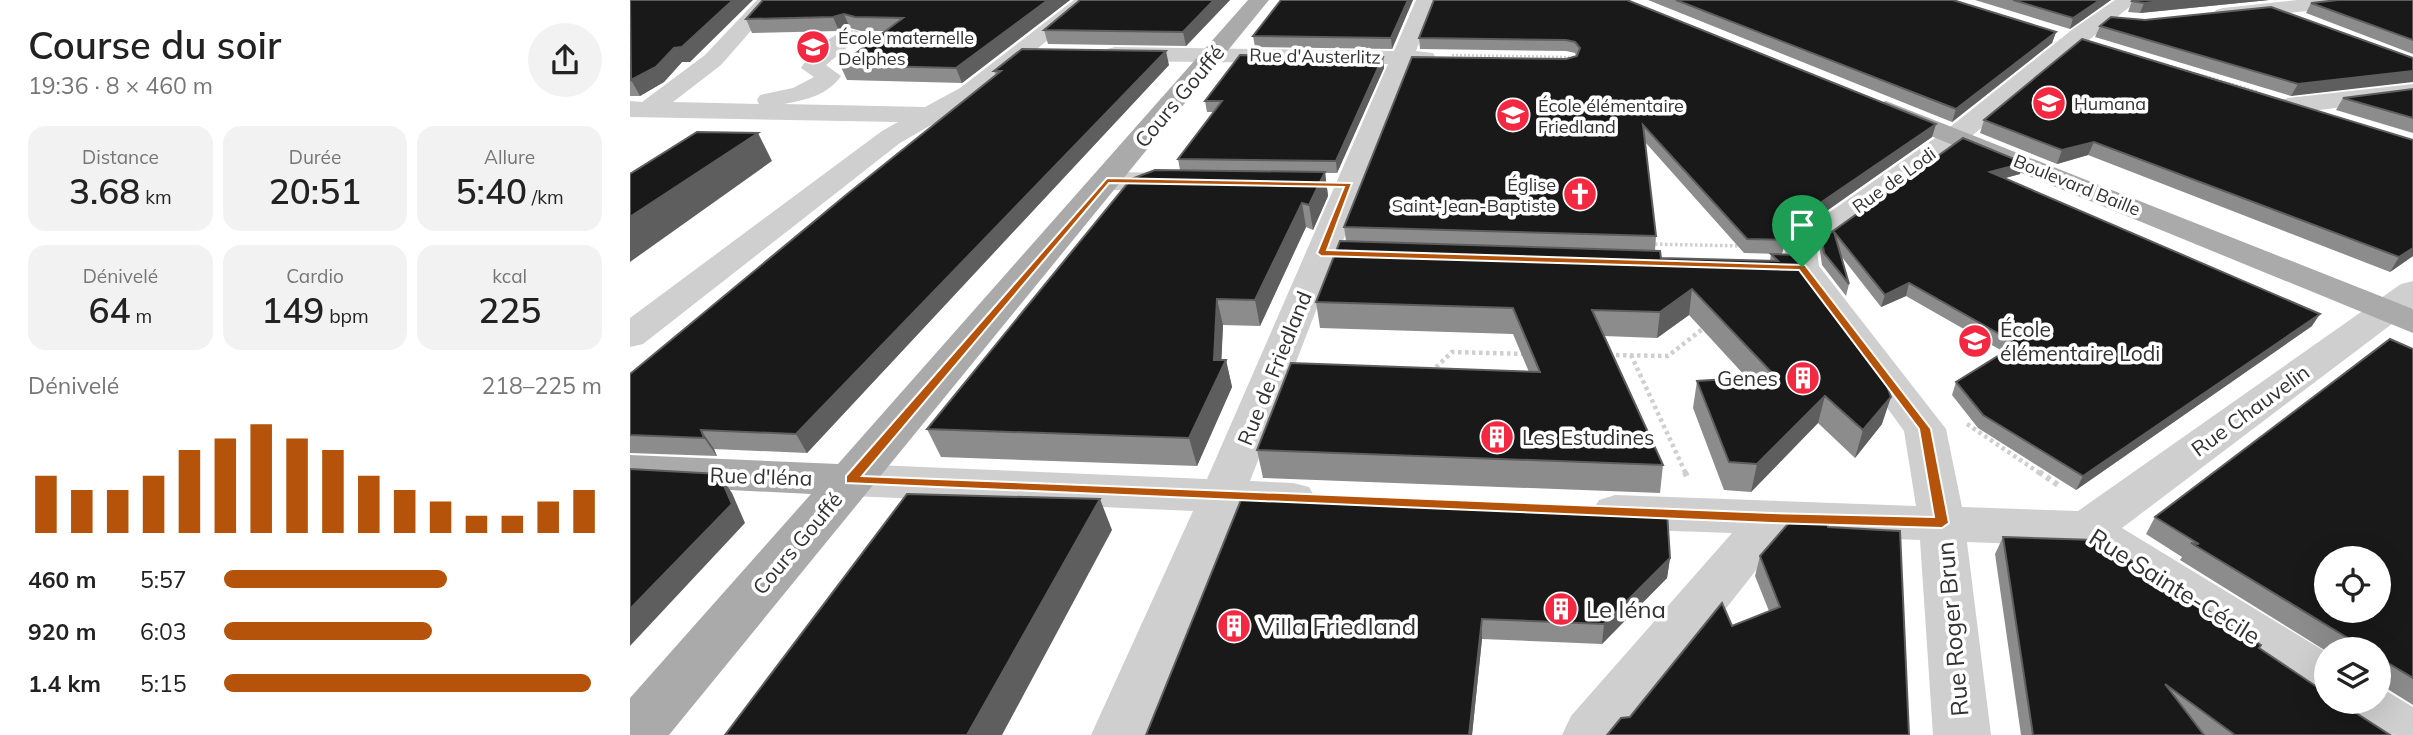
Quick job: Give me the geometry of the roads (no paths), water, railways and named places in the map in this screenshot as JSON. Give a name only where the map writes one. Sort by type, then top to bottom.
[{"type":"main road","name":"Cours Gouffé","points":[[634,735],[1259,0]]},
{"type":"main road","name":"Boulevard Baille","points":[[1865,100],[1954,137],[2404,308]]},
{"type":"main road","name":"Rue d'Iéna","points":[[630,470],[851,480]]},
{"type":"street","points":[[639,109],[713,60],[768,0]]},
{"type":"street","points":[[630,336],[891,137],[969,93],[1086,0]]},
{"type":"street","name":"Rue de Friedland","points":[[1120,735],[1222,496],[1338,253],[1336,185],[1401,57],[1426,0]]},
{"type":"street","points":[[2243,0],[2309,25]]},
{"type":"street","points":[[2204,16],[2353,0]]},
{"type":"street","name":"Rue de Lodi","points":[[1942,523],[1945,425],[1775,259],[1801,247],[1954,137],[2117,7]]},
{"type":"street","points":[[2051,33],[2106,48]]},
{"type":"street","points":[[726,110],[811,89],[829,76],[813,68],[817,61],[850,36]]},
{"type":"street","points":[[1021,52],[1058,53]]},
{"type":"street","name":"Rue d'Austerlitz","points":[[1098,54],[1441,57]]},
{"type":"street","points":[[2350,125],[2273,100],[2413,91]]},
{"type":"street","points":[[639,109],[933,115]]},
{"type":"street","points":[[661,350],[924,135],[933,115]]},
{"type":"street","points":[[630,130],[880,134],[891,137]]},
{"type":"street","points":[[1107,181],[1213,183]]},
{"type":"street","name":"Rue Chauvelin","points":[[2076,509],[2404,308]]},
{"type":"street","name":"Rue d'Iéna","points":[[851,480],[1331,501]]},
{"type":"street","name":"Rue Sainte-Cécile","points":[[1942,523],[2076,509],[2314,673]]},
{"type":"street","points":[[1581,510],[1942,523]]},
{"type":"street","points":[[1591,735],[1772,518]]},
{"type":"street","name":"Rue Roger Brun","points":[[1942,523],[1962,735]]},
{"type":"street","points":[[2376,714],[2409,735]]},
{"type":"place","name":"École maternelle Delphes","points":[[813,47]]},
{"type":"place","name":"Humana","points":[[2049,103]]},
{"type":"place","name":"École élémentaire Friedland","points":[[1513,115]]},
{"type":"place","name":"Église Saint-Jean-Baptiste","points":[[1580,194]]},
{"type":"place","name":"École élémentaire Lodi","points":[[1975,341]]},
{"type":"place","name":"Genes","points":[[1803,378]]},
{"type":"place","name":"Les Estudines","points":[[1497,437]]},
{"type":"place","name":"Le Iéna","points":[[1561,609]]},
{"type":"place","name":"Villa Friedland","points":[[1234,626]]}]
